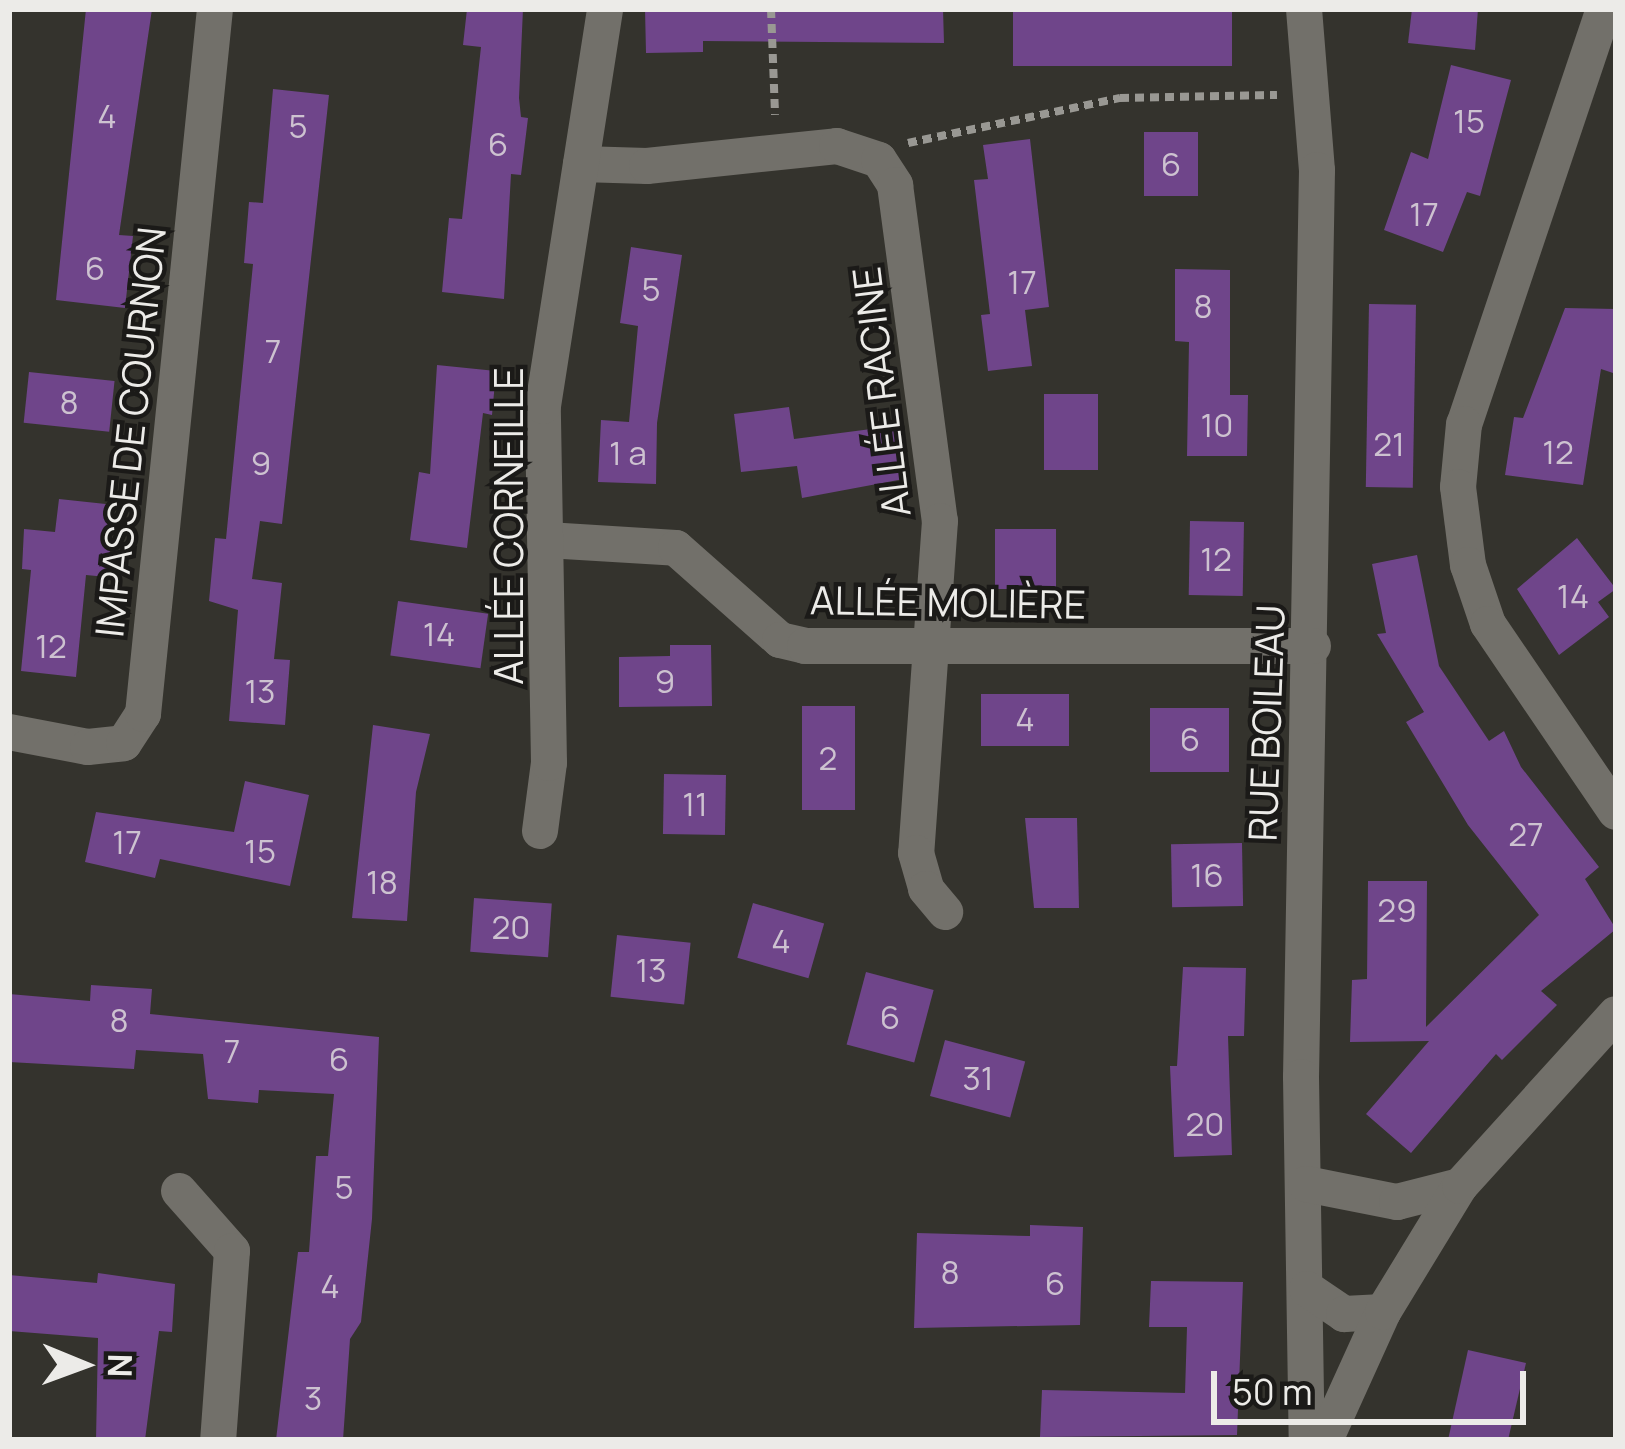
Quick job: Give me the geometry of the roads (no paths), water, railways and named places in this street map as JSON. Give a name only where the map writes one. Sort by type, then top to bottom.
[{"type":"street","name":"IMPASSE DE COURNON","points":[[9,732],[88,747],[124,742],[143,714],[215,9]]},
{"type":"street","name":"ALLÉE CORNEILLE","points":[[540,830],[549,763],[543,406],[605,9]]},
{"type":"street","name":"RUE BOILEAU","points":[[1304,9],[1318,170],[1313,646],[1304,778],[1307,1440]]},
{"type":"street","points":[[1604,9],[1464,424],[1458,472],[1468,565],[1488,624],[1616,812]]},
{"type":"street","name":"ALLÉE RACINE","points":[[580,164],[647,166],[837,146],[879,160],[901,212],[938,478],[934,645],[916,853],[926,889],[945,912]]},
{"type":"street","name":"ALLÉE MOLIÈRE","points":[[547,540],[676,548],[793,643],[1313,646]]},
{"type":"street","points":[[1325,1440],[1383,1312],[1460,1186],[1616,1014]]},
{"type":"street","points":[[1306,1184],[1397,1202],[1460,1186]]},
{"type":"street","points":[[178,1191],[232,1251],[218,1440]]},
{"type":"street","points":[[1307,1289],[1344,1314],[1383,1312]]}]
